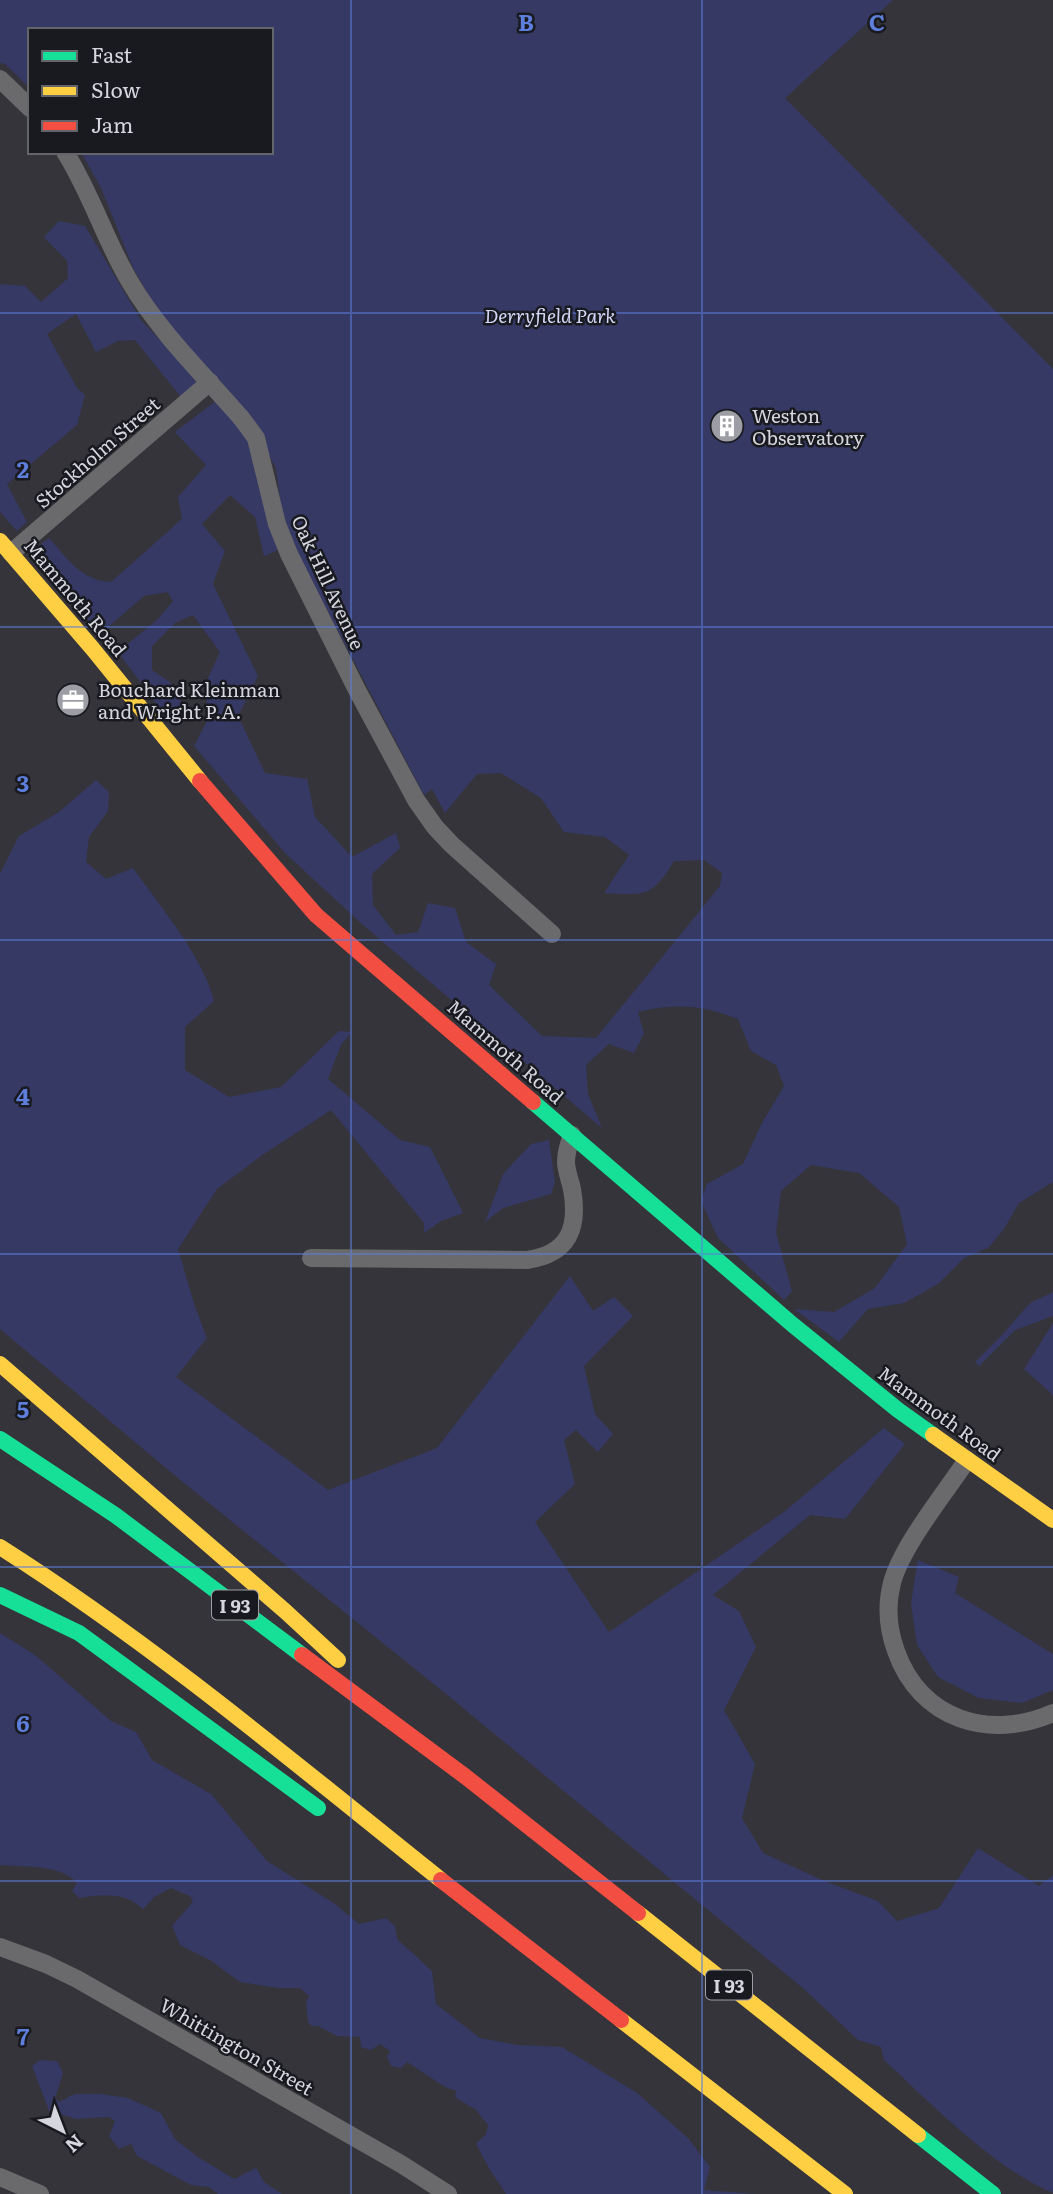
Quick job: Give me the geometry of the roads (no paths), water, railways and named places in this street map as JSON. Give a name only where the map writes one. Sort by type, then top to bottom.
[{"type":"main road","name":"Mammoth Road","points":[[5,547],[304,903],[793,1325],[898,1410],[1053,1520]]},
{"type":"main road","points":[[0,1364],[285,1611],[466,1777]]},
{"type":"main road","name":"I 93","points":[[0,1439],[116,1515],[466,1777],[993,2194]]},
{"type":"main road","points":[[0,1547],[76,1596],[180,1673],[453,1890],[845,2194]]},
{"type":"main road","points":[[0,1595],[79,1633],[333,1820]]},
{"type":"main road","points":[[399,1868],[453,1890]]},
{"type":"street","points":[[0,79],[28,106]]},
{"type":"street","name":"Oak Hill Avenue","points":[[66,154],[116,258],[149,311],[256,439],[277,524],[289,554],[416,800],[452,845],[552,933]]},
{"type":"street","name":"Stockholm Street","points":[[5,547],[210,382]]},
{"type":"street","points":[[311,1258],[527,1260],[552,1253],[570,1234],[575,1216],[566,1163],[572,1135]]},
{"type":"street","points":[[967,1460],[904,1555],[893,1580],[888,1612],[894,1644],[900,1661],[916,1688],[936,1706],[964,1721],[999,1727],[1017,1726],[1053,1713]]},
{"type":"street","name":"Whittington Street","points":[[0,1947],[77,1979],[401,2164],[448,2194]]},
{"type":"street","points":[[0,2177],[40,2194]]},
{"type":"place","name":"Weston Observatory","points":[[727,426]]},
{"type":"place","name":"Bouchard Kleinman and Wright P.A.","points":[[73,700]]},
{"type":"park label","name":"Derryfield Park","points":[[550,315]]}]
